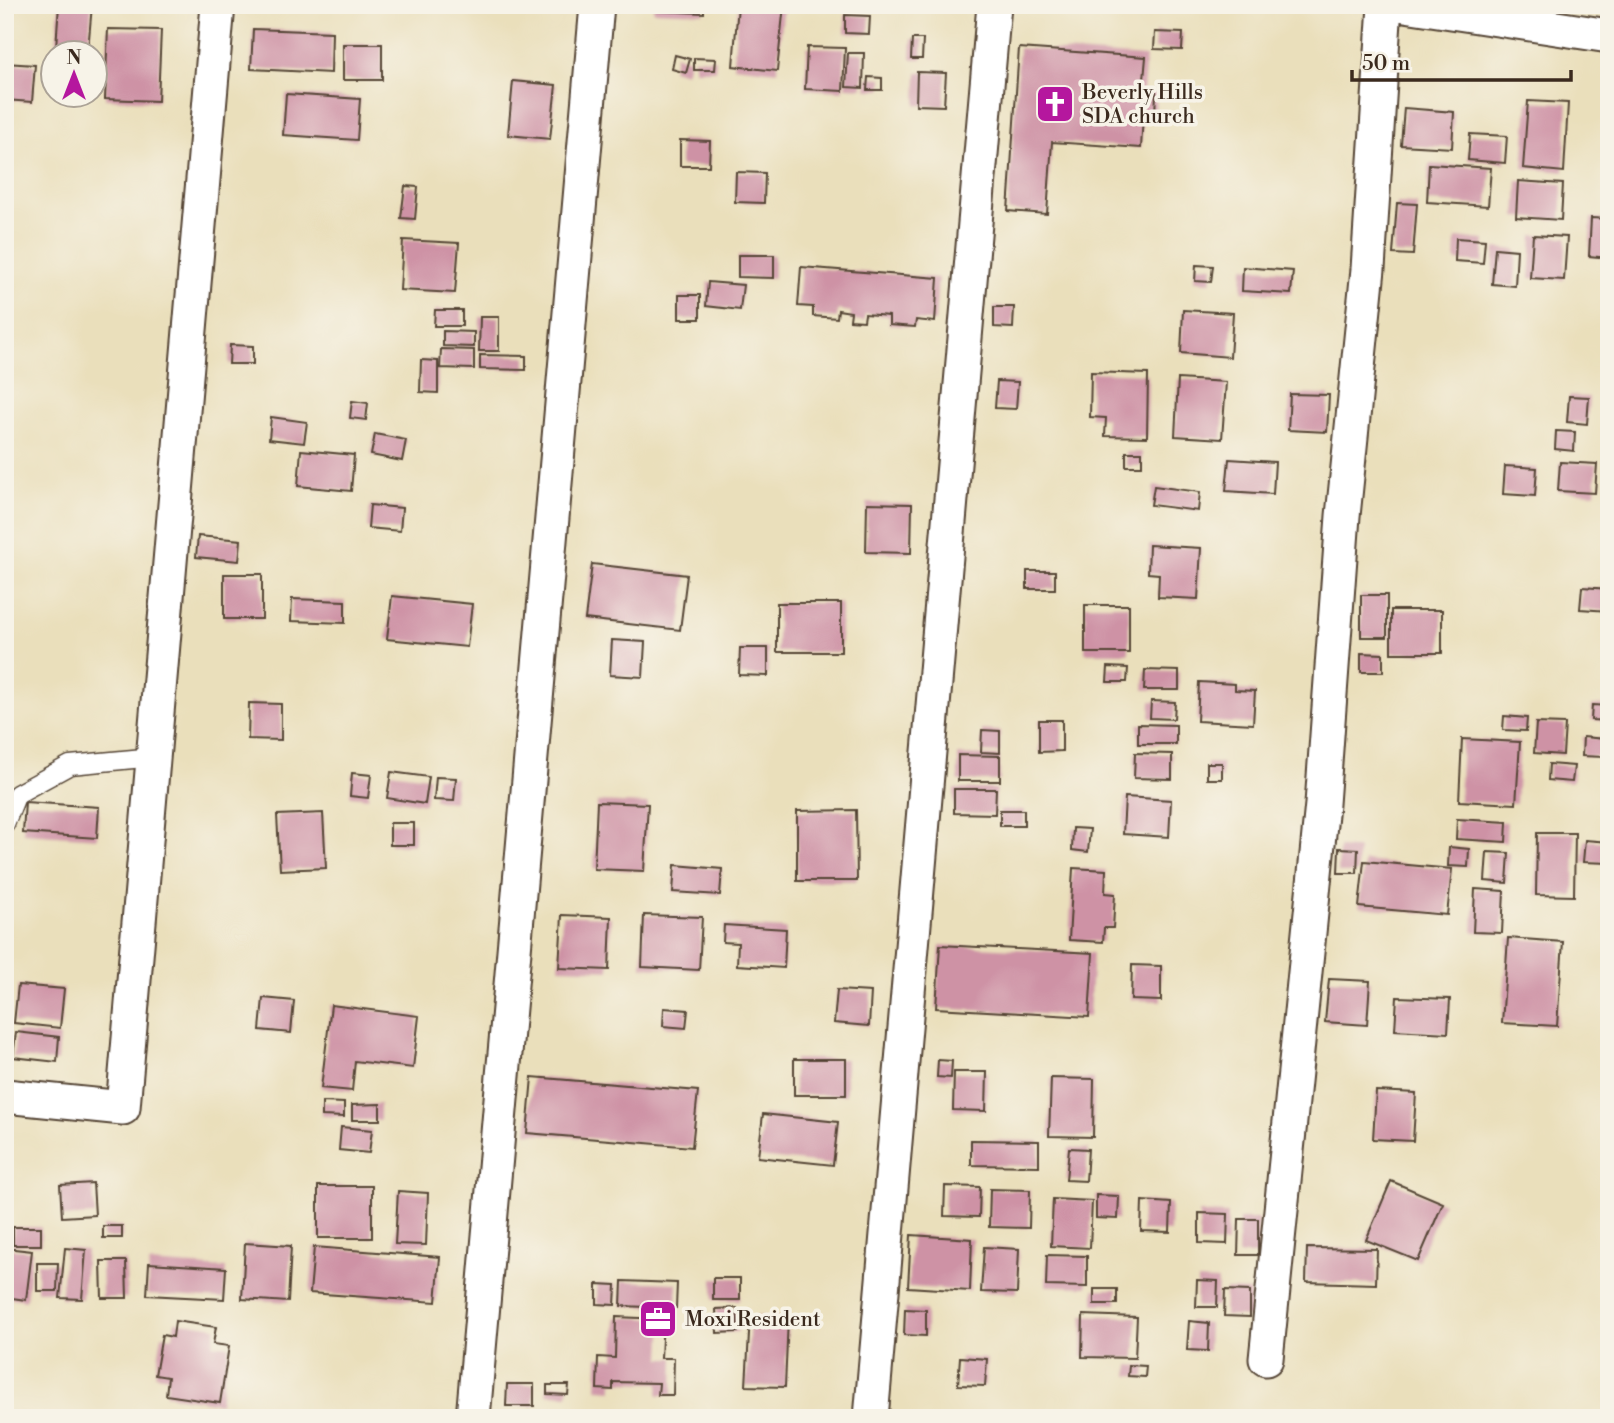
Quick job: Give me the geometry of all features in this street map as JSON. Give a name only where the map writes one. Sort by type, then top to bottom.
[{"type":"street","points":[[5,1096],[123,1108],[218,5]]},
{"type":"street","points":[[473,1418],[597,5]]},
{"type":"street","points":[[871,1418],[993,5]]},
{"type":"street","points":[[1266,1359],[1322,804],[1343,516],[1368,269],[1385,5]]},
{"type":"street","points":[[1405,5],[1609,36]]},
{"type":"lane","points":[[5,824],[17,794],[70,765],[154,757]]},
{"type":"building","points":[[59,5],[92,5],[89,38],[57,38]]},
{"type":"building","points":[[654,5],[704,5],[704,13],[653,11]]},
{"type":"building","points":[[738,5],[784,5],[777,71],[733,66]]},
{"type":"building","points":[[845,15],[870,16],[869,34],[845,33]]},
{"type":"building","points":[[108,29],[161,30],[158,101],[108,99]]},
{"type":"building","points":[[253,29],[332,32],[331,73],[251,69]]},
{"type":"building","points":[[1155,32],[1183,33],[1182,50],[1154,49]]},
{"type":"building","points":[[912,39],[923,39],[922,59],[911,59]]},
{"type":"building","points":[[343,44],[382,44],[382,80],[343,80]]},
{"type":"building","points":[[807,47],[845,48],[843,91],[805,89]]},
{"type":"building","name":"Beverly Hills SDA church","points":[[1019,48],[1146,57],[1143,91],[1156,92],[1155,116],[1143,116],[1141,148],[1052,142],[1047,214],[1008,211]]},
{"type":"building","points":[[848,53],[864,53],[863,88],[846,87]]},
{"type":"building","points":[[675,55],[690,59],[686,73],[672,69]]},
{"type":"building","points":[[694,58],[716,59],[715,70],[694,70]]},
{"type":"building","points":[[5,63],[35,65],[32,102],[5,100]]},
{"type":"building","points":[[917,72],[946,73],[944,106],[916,105]]},
{"type":"building","points":[[868,77],[882,78],[882,90],[867,90]]},
{"type":"building","points":[[513,81],[556,85],[550,139],[508,135]]},
{"type":"building","points":[[286,94],[360,99],[357,140],[283,135]]},
{"type":"building","points":[[1528,101],[1568,103],[1564,172],[1523,168]]},
{"type":"building","points":[[1404,108],[1454,112],[1452,148],[1401,145]]},
{"type":"building","points":[[1470,134],[1507,136],[1505,163],[1468,160]]},
{"type":"building","points":[[680,140],[710,141],[709,166],[680,166]]},
{"type":"building","points":[[1429,164],[1491,168],[1488,206],[1427,202]]},
{"type":"building","points":[[736,172],[765,173],[764,203],[735,202]]},
{"type":"building","points":[[1518,181],[1563,184],[1561,220],[1516,217]]},
{"type":"building","points":[[405,186],[418,187],[415,219],[401,218]]},
{"type":"building","points":[[1397,203],[1417,204],[1413,255],[1393,254]]},
{"type":"building","points":[[1591,218],[1609,219],[1609,258],[1589,256]]},
{"type":"building","points":[[1533,235],[1567,237],[1564,280],[1530,278]]},
{"type":"building","points":[[1456,238],[1485,240],[1483,263],[1455,261]]},
{"type":"building","points":[[403,240],[459,243],[455,293],[400,290]]},
{"type":"building","points":[[1495,248],[1517,250],[1515,286],[1492,284]]},
{"type":"building","points":[[738,255],[774,255],[774,278],[738,277]]},
{"type":"building","points":[[1196,265],[1213,266],[1211,282],[1195,281]]},
{"type":"building","points":[[801,267],[938,278],[935,322],[916,320],[915,327],[889,325],[889,316],[865,314],[864,321],[850,320],[851,312],[838,310],[837,318],[813,316],[813,307],[798,306]]},
{"type":"building","points":[[1243,267],[1293,271],[1291,294],[1242,291]]},
{"type":"building","points":[[708,282],[743,285],[740,310],[706,306]]},
{"type":"building","points":[[679,295],[700,295],[700,319],[679,319]]},
{"type":"building","points":[[994,307],[1014,307],[1013,328],[994,327]]},
{"type":"building","points":[[435,310],[462,310],[462,326],[434,326]]},
{"type":"building","points":[[1183,310],[1233,313],[1230,357],[1181,353]]},
{"type":"building","points":[[480,317],[499,317],[499,351],[479,351]]},
{"type":"building","points":[[443,331],[474,332],[474,347],[443,346]]},
{"type":"building","points":[[230,345],[253,346],[253,364],[229,364]]},
{"type":"building","points":[[441,349],[474,350],[474,369],[440,368]]},
{"type":"building","points":[[480,355],[526,356],[526,370],[480,369]]},
{"type":"building","points":[[421,360],[438,361],[438,393],[420,392]]},
{"type":"building","points":[[1091,372],[1148,374],[1147,437],[1105,436],[1106,418],[1090,417]]},
{"type":"building","points":[[1178,379],[1226,382],[1222,439],[1175,436]]},
{"type":"building","points":[[997,381],[1018,382],[1016,409],[995,408]]},
{"type":"building","points":[[1290,394],[1329,395],[1327,432],[1288,430]]},
{"type":"building","points":[[1569,396],[1589,397],[1587,424],[1567,422]]},
{"type":"building","points":[[352,401],[368,403],[366,420],[350,418]]},
{"type":"building","points":[[271,417],[307,422],[304,443],[269,439]]},
{"type":"building","points":[[1556,431],[1575,432],[1574,451],[1555,449]]},
{"type":"building","points":[[375,434],[406,440],[402,461],[371,455]]},
{"type":"building","points":[[301,450],[354,455],[351,491],[298,486]]},
{"type":"building","points":[[1126,452],[1142,452],[1142,466],[1126,466]]},
{"type":"building","points":[[1229,459],[1275,462],[1273,494],[1226,491]]},
{"type":"building","points":[[1560,462],[1597,464],[1595,493],[1558,491]]},
{"type":"building","points":[[1505,466],[1537,468],[1535,496],[1503,494]]},
{"type":"building","points":[[1154,486],[1200,492],[1198,511],[1151,505]]},
{"type":"building","points":[[867,503],[912,504],[911,553],[866,552]]},
{"type":"building","points":[[370,505],[402,508],[400,531],[368,528]]},
{"type":"building","points":[[198,536],[241,540],[239,561],[196,557]]},
{"type":"building","points":[[1149,545],[1201,548],[1198,599],[1158,597],[1159,574],[1148,573]]},
{"type":"building","points":[[592,564],[687,575],[680,630],[585,619]]},
{"type":"building","points":[[1027,571],[1055,571],[1055,589],[1027,589]]},
{"type":"building","points":[[224,574],[262,574],[262,619],[224,619]]},
{"type":"building","points":[[1582,587],[1609,589],[1609,611],[1580,609]]},
{"type":"building","points":[[1361,595],[1387,595],[1387,637],[1361,637]]},
{"type":"building","points":[[392,596],[472,604],[467,647],[387,639]]},
{"type":"building","points":[[292,599],[345,601],[345,623],[291,621]]},
{"type":"building","points":[[777,603],[841,603],[841,652],[777,652]]},
{"type":"building","points":[[1085,605],[1129,605],[1129,653],[1085,653]]},
{"type":"building","points":[[1391,610],[1442,610],[1442,653],[1391,653]]},
{"type":"building","points":[[612,640],[645,642],[643,677],[610,675]]},
{"type":"building","points":[[740,648],[768,648],[768,676],[739,675]]},
{"type":"building","points":[[1361,653],[1383,654],[1383,672],[1361,672]]},
{"type":"building","points":[[1108,667],[1128,668],[1127,682],[1107,682]]},
{"type":"building","points":[[1145,670],[1179,671],[1179,690],[1144,690]]},
{"type":"building","points":[[1199,682],[1235,684],[1235,690],[1255,691],[1253,724],[1197,721]]},
{"type":"building","points":[[1151,701],[1175,702],[1174,719],[1150,718]]},
{"type":"building","points":[[249,703],[281,704],[281,740],[248,739]]},
{"type":"building","points":[[1592,705],[1609,706],[1609,721],[1591,720]]},
{"type":"building","points":[[1504,716],[1527,718],[1526,731],[1503,730]]},
{"type":"building","points":[[1039,720],[1062,720],[1062,751],[1039,752]]},
{"type":"building","points":[[1536,723],[1565,724],[1563,755],[1534,753]]},
{"type":"building","points":[[1138,724],[1176,725],[1176,744],[1138,744]]},
{"type":"building","points":[[982,730],[1000,731],[1000,753],[981,752]]},
{"type":"building","points":[[1583,737],[1605,739],[1604,757],[1582,756]]},
{"type":"building","points":[[1462,739],[1520,742],[1516,804],[1459,801]]},
{"type":"building","points":[[1135,753],[1172,754],[1172,779],[1134,778]]},
{"type":"building","points":[[958,755],[1000,756],[1000,781],[958,781]]},
{"type":"building","points":[[1207,763],[1222,763],[1222,779],[1207,779]]},
{"type":"building","points":[[1549,764],[1574,766],[1572,782],[1548,780]]},
{"type":"building","points":[[391,772],[429,777],[425,804],[387,798]]},
{"type":"building","points":[[352,773],[371,775],[368,798],[350,796]]},
{"type":"building","points":[[436,777],[456,778],[454,801],[434,800]]},
{"type":"building","points":[[954,789],[996,789],[995,814],[954,813]]},
{"type":"building","points":[[1125,797],[1171,800],[1169,837],[1123,834]]},
{"type":"building","points":[[25,802],[99,807],[97,838],[23,833]]},
{"type":"building","points":[[597,802],[648,804],[644,871],[594,869]]},
{"type":"building","points":[[856,810],[857,881],[797,881],[797,811]]},
{"type":"building","points":[[1000,810],[1024,810],[1024,826],[1000,826]]},
{"type":"building","points":[[323,813],[326,868],[280,870],[277,815]]},
{"type":"building","points":[[1457,819],[1507,822],[1506,842],[1456,839]]},
{"type":"building","points":[[390,823],[414,823],[414,845],[390,845]]},
{"type":"building","points":[[1073,828],[1090,829],[1088,852],[1072,850]]},
{"type":"building","points":[[1537,833],[1575,833],[1574,896],[1536,895]]},
{"type":"building","points":[[1585,840],[1609,842],[1609,863],[1583,862]]},
{"type":"building","points":[[1449,847],[1469,849],[1468,867],[1448,866]]},
{"type":"building","points":[[1339,848],[1358,849],[1357,873],[1338,873]]},
{"type":"building","points":[[1487,852],[1509,853],[1507,883],[1485,881]]},
{"type":"building","points":[[1364,861],[1452,869],[1447,915],[1359,907]]},
{"type":"building","points":[[675,865],[722,869],[720,895],[673,892]]},
{"type":"building","points":[[1073,868],[1106,870],[1105,893],[1115,894],[1113,928],[1104,928],[1103,942],[1069,940]]},
{"type":"building","points":[[1475,889],[1504,891],[1502,933],[1473,932]]},
{"type":"building","points":[[562,915],[611,917],[609,970],[559,968]]},
{"type":"building","points":[[644,915],[702,917],[699,970],[642,967]]},
{"type":"building","points":[[724,925],[786,929],[784,968],[737,965],[738,943],[723,942]]},
{"type":"building","points":[[1508,938],[1563,942],[1557,1026],[1502,1023]]},
{"type":"building","points":[[940,945],[1093,953],[1089,1017],[936,1008]]},
{"type":"building","points":[[1132,965],[1161,966],[1161,1001],[1131,1000]]},
{"type":"building","points":[[1329,979],[1370,981],[1367,1025],[1325,1022]]},
{"type":"building","points":[[18,985],[64,989],[60,1028],[14,1023]]},
{"type":"building","points":[[837,990],[871,992],[869,1026],[834,1023]]},
{"type":"building","points":[[1397,997],[1450,999],[1448,1033],[1395,1030]]},
{"type":"building","points":[[263,998],[294,1001],[291,1033],[260,1030]]},
{"type":"building","points":[[331,1005],[419,1016],[413,1068],[355,1061],[352,1091],[321,1088]]},
{"type":"building","points":[[664,1008],[688,1010],[686,1028],[663,1026]]},
{"type":"building","points":[[16,1032],[59,1037],[57,1062],[13,1057]]},
{"type":"building","points":[[794,1059],[846,1059],[846,1095],[794,1095]]},
{"type":"building","points":[[938,1060],[952,1061],[951,1078],[937,1077]]},
{"type":"building","points":[[954,1072],[987,1072],[986,1111],[953,1110]]},
{"type":"building","points":[[532,1077],[698,1091],[692,1147],[527,1133]]},
{"type":"building","points":[[1051,1078],[1094,1079],[1093,1137],[1049,1136]]},
{"type":"building","points":[[1376,1091],[1416,1093],[1413,1141],[1373,1139]]},
{"type":"building","points":[[322,1102],[344,1103],[344,1117],[322,1116]]},
{"type":"building","points":[[380,1104],[380,1120],[352,1120],[352,1105]]},
{"type":"building","points":[[763,1114],[838,1122],[833,1165],[758,1157]]},
{"type":"building","points":[[341,1127],[372,1130],[369,1153],[339,1150]]},
{"type":"building","points":[[971,1140],[1039,1141],[1039,1166],[971,1165]]},
{"type":"building","points":[[1069,1148],[1088,1149],[1086,1181],[1066,1180]]},
{"type":"building","points":[[1391,1181],[1443,1203],[1418,1261],[1366,1240]]},
{"type":"building","points":[[93,1183],[95,1215],[62,1217],[60,1185]]},
{"type":"building","points":[[318,1186],[372,1186],[372,1238],[318,1238]]},
{"type":"building","points":[[945,1186],[980,1187],[979,1217],[944,1216]]},
{"type":"building","points":[[990,1189],[1030,1190],[1029,1228],[989,1227]]},
{"type":"building","points":[[398,1191],[428,1193],[426,1245],[395,1244]]},
{"type":"building","points":[[1096,1195],[1119,1196],[1118,1219],[1096,1218]]},
{"type":"building","points":[[1053,1199],[1092,1201],[1090,1248],[1051,1246]]},
{"type":"building","points":[[1142,1201],[1171,1203],[1170,1232],[1141,1231]]},
{"type":"building","points":[[1199,1213],[1228,1214],[1227,1244],[1199,1243]]},
{"type":"building","points":[[1239,1219],[1258,1219],[1258,1255],[1238,1255]]},
{"type":"building","points":[[103,1226],[122,1226],[122,1238],[103,1238]]},
{"type":"building","points":[[13,1227],[41,1227],[41,1245],[13,1245]]},
{"type":"building","points":[[911,1235],[972,1239],[970,1291],[908,1287]]},
{"type":"building","points":[[245,1243],[291,1246],[288,1302],[242,1299]]},
{"type":"building","points":[[314,1247],[440,1257],[436,1302],[310,1293]]},
{"type":"building","points":[[984,1247],[1019,1249],[1017,1293],[981,1292]]},
{"type":"building","points":[[5,1248],[32,1251],[26,1300],[5,1297]]},
{"type":"building","points":[[65,1248],[86,1250],[82,1299],[60,1298]]},
{"type":"building","points":[[1307,1248],[1377,1249],[1376,1284],[1306,1282]]},
{"type":"building","points":[[1047,1255],[1087,1256],[1087,1287],[1046,1286]]},
{"type":"building","points":[[101,1261],[126,1261],[127,1298],[102,1298]]},
{"type":"building","points":[[37,1263],[58,1263],[57,1291],[37,1291]]},
{"type":"building","points":[[149,1263],[226,1268],[224,1299],[147,1295]]},
{"type":"building","points":[[713,1278],[740,1278],[740,1300],[713,1300]]},
{"type":"building","points":[[1197,1280],[1218,1281],[1217,1307],[1196,1307]]},
{"type":"building","points":[[622,1281],[677,1283],[676,1308],[621,1306]]},
{"type":"building","points":[[597,1284],[616,1285],[615,1305],[597,1304]]},
{"type":"building","points":[[1094,1289],[1117,1289],[1117,1304],[1094,1304]]},
{"type":"building","points":[[1225,1290],[1250,1291],[1250,1317],[1224,1316]]},
{"type":"building","points":[[737,1308],[738,1332],[717,1333],[716,1309]]},
{"type":"building","points":[[905,1309],[926,1310],[926,1336],[904,1335]]},
{"type":"building","points":[[1083,1315],[1137,1317],[1135,1358],[1082,1357]]},
{"type":"building","points":[[750,1316],[788,1318],[785,1387],[746,1386]]},
{"type":"building","points":[[616,1317],[663,1319],[661,1358],[674,1358],[673,1395],[658,1395],[659,1383],[613,1382],[613,1390],[597,1389],[598,1357],[615,1358]]},
{"type":"building","points":[[175,1321],[216,1327],[213,1344],[229,1346],[220,1403],[166,1395],[168,1377],[155,1375],[162,1335],[173,1337]]},
{"type":"building","points":[[1189,1321],[1209,1323],[1208,1351],[1187,1350]]},
{"type":"building","points":[[960,1357],[987,1359],[985,1386],[958,1385]]},
{"type":"building","points":[[1129,1365],[1146,1366],[1145,1377],[1128,1376]]},
{"type":"building","points":[[507,1384],[534,1384],[534,1406],[506,1406]]},
{"type":"building","points":[[547,1385],[569,1385],[568,1395],[547,1394]]},
{"type":"place","name":"Beverly Hills SDA church","points":[[1055,104]]},
{"type":"place","name":"Moxi Resident","points":[[658,1319]]}]
